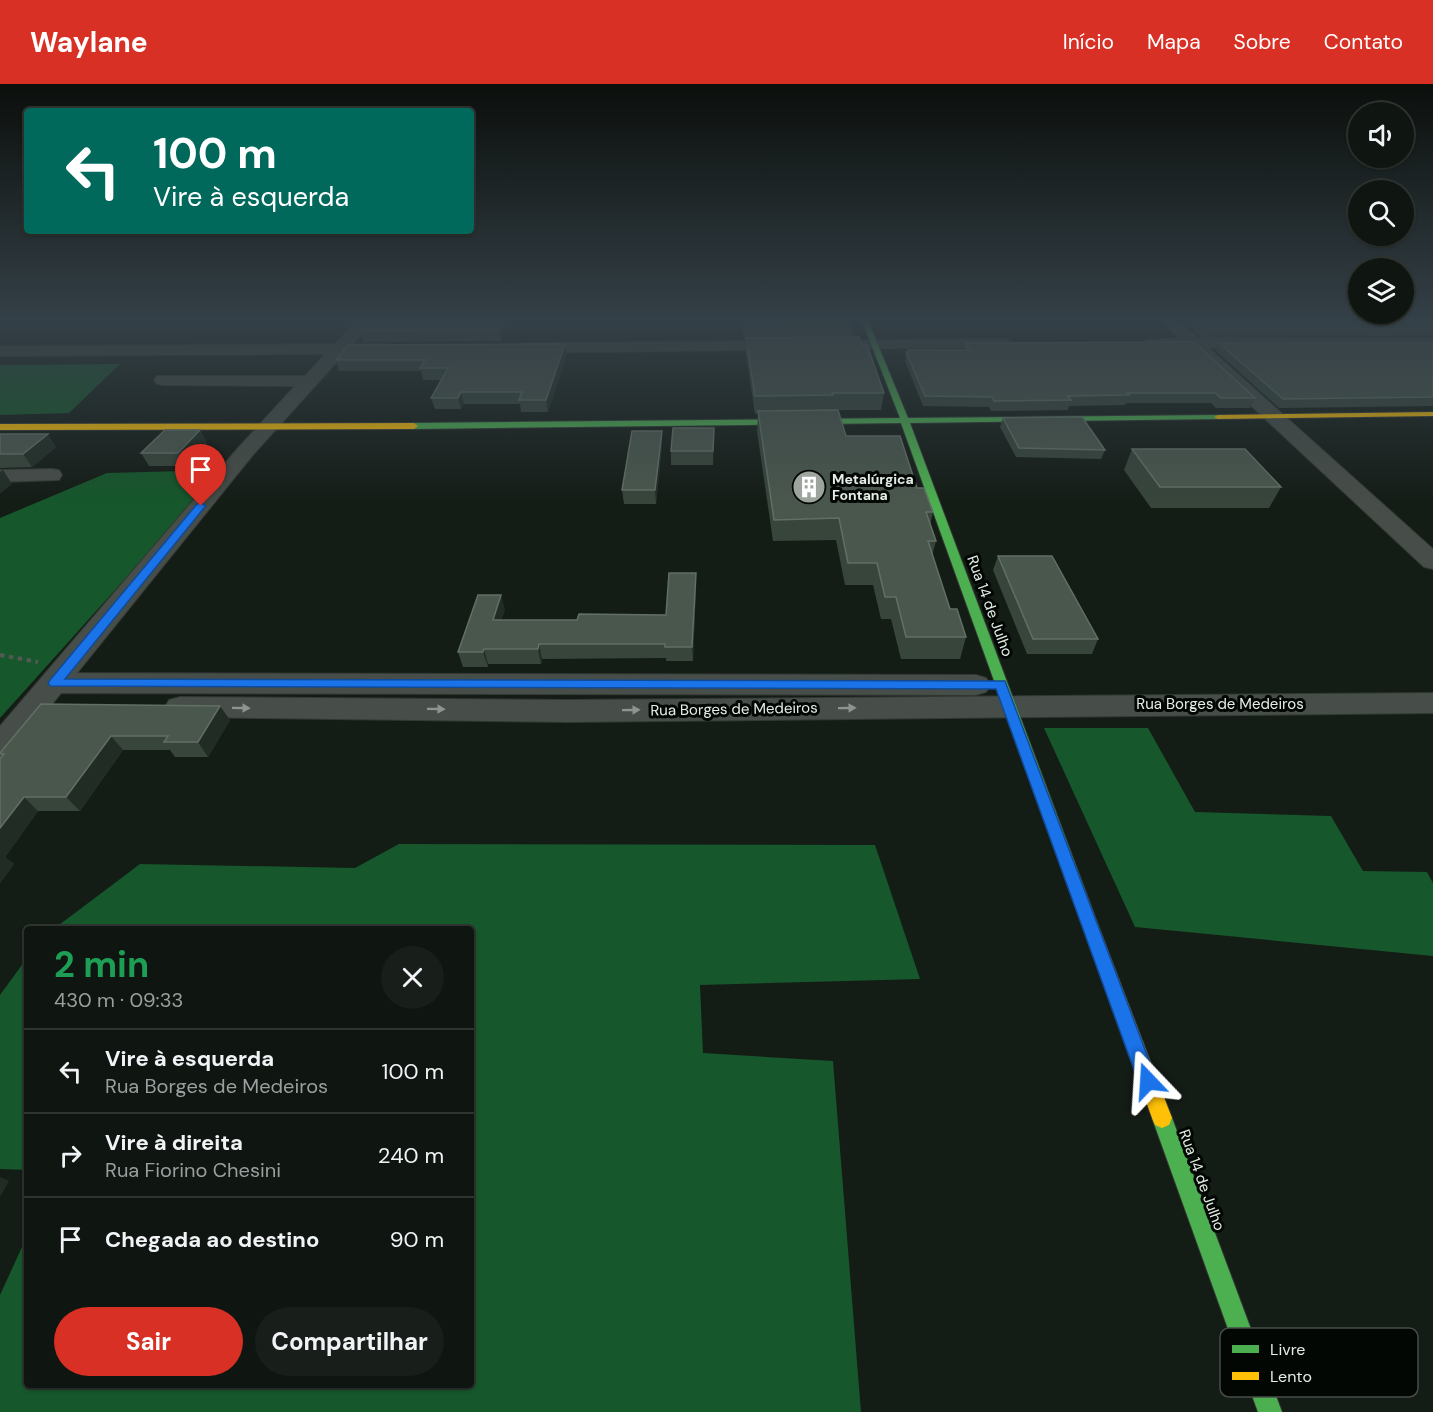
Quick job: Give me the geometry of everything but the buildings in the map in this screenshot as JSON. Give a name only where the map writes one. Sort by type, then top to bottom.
[{"type":"street","points":[[163,380],[312,381]]},
{"type":"street","name":"Rua 14 de Julho","points":[[888,380],[1239,1328]]},
{"type":"street","points":[[1234,380],[1433,562]]},
{"type":"street","points":[[0,747],[268,428],[312,381]]},
{"type":"street","points":[[0,427],[268,428],[1433,414]]},
{"type":"street","points":[[0,476],[51,475]]},
{"type":"street","name":"Rua Borges de Medeiros","points":[[1005,695],[1433,681]]},
{"type":"street","name":"Rua Borges de Medeiros","points":[[55,683],[571,697]]},
{"type":"street","name":"Rua Borges de Medeiros","points":[[35,706],[571,697],[1005,695],[1433,703]]},
{"type":"street","name":"Rua 14 de Julho","points":[[1264,1397],[1270,1412]]},
{"type":"green space","points":[[0,380],[103,380],[69,413],[0,415]]},
{"type":"green space","points":[[223,470],[0,718],[0,518],[107,473]]},
{"type":"green space","points":[[1044,728],[1148,728],[1195,812],[1331,816],[1363,871],[1427,872],[1433,883],[1433,956],[1135,927]]},
{"type":"green space","points":[[399,844],[875,845],[920,979],[700,985],[703,1053],[833,1061],[861,1412],[0,1412],[0,1295],[24,1243],[24,1388],[474,1388],[474,926],[58,926],[140,864],[355,868]]},
{"type":"green space","points":[[24,962],[24,1170],[0,1169],[0,995]]},
{"type":"traffic: fast","points":[[889,380],[1095,938]]},
{"type":"traffic: fast","points":[[414,426],[1218,417]]},
{"type":"traffic: fast","points":[[1162,1118],[1239,1328]]},
{"type":"traffic: fast","points":[[1264,1397],[1270,1412]]},
{"type":"traffic: slow","points":[[1218,417],[1433,414]]},
{"type":"traffic: slow","points":[[0,427],[414,426]]},
{"type":"traffic: slow","points":[[1095,938],[1162,1118]]},
{"type":"place","name":"Metalúrgica Fontana","points":[[809,487]]},
{"type":"route","points":[[201,506],[55,683],[1001,684],[1148,1081]]}]
